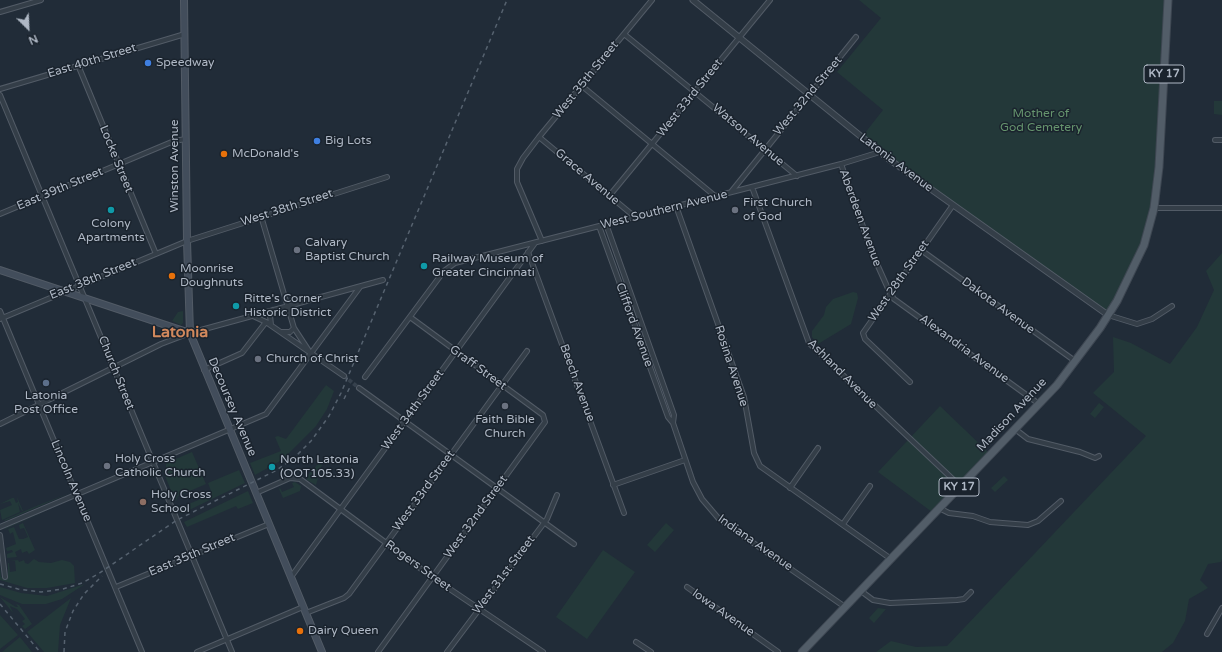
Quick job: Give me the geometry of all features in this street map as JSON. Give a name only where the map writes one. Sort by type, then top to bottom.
[{"type":"main road","name":"Winston Avenue","points":[[184,0],[187,139],[187,241],[190,332]]},
{"type":"main road","name":"Madison Avenue","points":[[802,652],[1039,404],[1075,361],[1120,296],[1144,245],[1154,208],[1160,149],[1168,0]]},
{"type":"main road","points":[[0,270],[63,292],[190,332]]},
{"type":"main road","name":"Decoursey Avenue","points":[[190,332],[204,370],[322,652]]},
{"type":"street","points":[[0,12],[41,0]]},
{"type":"street","name":"West 35th Street","points":[[542,241],[517,182],[516,174],[521,162],[539,137],[652,0]]},
{"type":"street","name":"Latonia Avenue","points":[[693,0],[809,96],[880,152],[952,205],[1108,315]]},
{"type":"street","name":"West 33rd Street","points":[[610,195],[770,0]]},
{"type":"street","name":"East 40th Street","points":[[0,89],[185,34]]},
{"type":"street","name":"Watson Avenue","points":[[624,34],[765,148],[797,176]]},
{"type":"street","name":"West 32nd Street","points":[[731,193],[765,148],[856,37]]},
{"type":"street","name":"Locke Street","points":[[78,65],[156,254]]},
{"type":"street","points":[[582,86],[653,143],[715,196]]},
{"type":"street","name":"Church Street","points":[[0,95],[232,652]]},
{"type":"street","name":"Grace Avenue","points":[[539,137],[635,217]]},
{"type":"street","name":"East 39th Street","points":[[0,214],[174,142],[187,139]]},
{"type":"street","points":[[1215,140],[1222,140]]},
{"type":"street","name":"West Southern Avenue","points":[[410,317],[448,266],[606,224],[797,176],[880,152]]},
{"type":"street","name":"Aberdeen Avenue","points":[[841,164],[873,255],[890,294]]},
{"type":"street","name":"West 38th Street","points":[[187,241],[261,216],[387,177]]},
{"type":"street","name":"Ashland Avenue","points":[[752,187],[809,343],[960,486]]},
{"type":"street","name":"West 28th Street","points":[[910,382],[865,339],[863,333],[952,205]]},
{"type":"street","name":"Rosina Avenue","points":[[676,206],[744,397],[757,462],[762,469],[843,524],[891,559]]},
{"type":"street","points":[[1154,208],[1222,208]]},
{"type":"street","points":[[261,216],[294,328],[311,354]]},
{"type":"street","name":"Clifford Avenue","points":[[606,224],[674,415],[673,423]]},
{"type":"street","name":"Clifford Avenue","points":[[599,226],[665,410],[673,423],[678,438]]},
{"type":"street","name":"East 38th Street","points":[[2,319],[79,285],[187,241]]},
{"type":"street","name":"West 34th Street","points":[[291,577],[536,243]]},
{"type":"street","name":"Dakota Avenue","points":[[921,250],[1075,361]]},
{"type":"street","name":"Beech Avenue","points":[[528,252],[624,514]]},
{"type":"street","points":[[0,424],[190,332],[383,280]]},
{"type":"street","points":[[0,527],[266,414],[360,287]]},
{"type":"street","name":"Alexandria Avenue","points":[[890,294],[894,299],[1039,404]]},
{"type":"street","points":[[1108,315],[1136,324],[1152,319],[1172,306]]},
{"type":"street","points":[[271,325],[270,315],[273,309]]},
{"type":"street","name":"Lincoln Avenue","points":[[0,311],[2,319],[77,494],[142,652]]},
{"type":"street","points":[[250,316],[260,318],[271,325],[344,376]]},
{"type":"street","points":[[365,377],[410,317]]},
{"type":"street","name":"Graff Street","points":[[410,317],[502,385],[542,416],[545,420]]},
{"type":"street","points":[[204,370],[242,353],[266,322]]},
{"type":"street","points":[[280,332],[290,332],[294,328]]},
{"type":"street","name":"West 33rd Street","points":[[197,652],[304,610],[344,598],[349,594],[526,350]]},
{"type":"street","points":[[359,388],[543,523],[574,544]]},
{"type":"street","name":"West 32nd Street","points":[[378,652],[543,426],[545,420]]},
{"type":"street","points":[[1015,429],[1028,439],[1080,452],[1095,458],[1099,456]]},
{"type":"street","name":"Indiana Avenue","points":[[678,438],[697,491],[714,515],[845,607]]},
{"type":"street","points":[[790,488],[818,448]]},
{"type":"street","points":[[613,485],[685,460]]},
{"type":"street","name":"Rogers Street","points":[[256,493],[296,478],[341,509],[432,577],[543,652]]},
{"type":"street","points":[[843,524],[870,486]]},
{"type":"street","name":"West 31st Street","points":[[447,652],[547,519],[557,495]]},
{"type":"street","points":[[939,508],[949,513],[973,516],[990,522],[1028,525],[1038,521],[1061,501]]},
{"type":"street","name":"East 35th Street","points":[[116,588],[269,524]]},
{"type":"street","points":[[0,535],[5,577]]},
{"type":"street","name":"Iowa Avenue","points":[[687,587],[778,652]]},
{"type":"street","points":[[861,591],[873,600],[890,603],[957,600],[964,599],[971,592]]},
{"type":"street","points":[[1207,634],[1222,608]]},
{"type":"street","points":[[636,642],[651,652]]},
{"type":"green space","name":"Mother of God Cemetery","points":[[859,0],[1168,0],[1160,149],[1150,225],[1108,315],[861,138],[883,110],[837,72],[881,18]]},
{"type":"green space","points":[[1214,101],[1222,101],[1222,115],[1214,114]]},
{"type":"green space","points":[[1222,253],[1222,559],[1221,562],[1208,564],[1200,580],[1208,588],[1189,599],[1185,621],[1173,643],[1162,652],[876,652],[891,641],[916,647],[947,646],[1146,436],[1093,393],[1114,372],[1113,337],[1131,343],[1170,364],[1197,327],[1214,290],[1206,271]]},
{"type":"green space","points":[[853,292],[857,293],[858,298],[851,324],[818,344],[812,337],[812,331],[824,315],[826,307],[833,299]]},
{"type":"green space","points":[[183,311],[183,323],[181,325],[172,321],[178,312]]},
{"type":"green space","points":[[326,385],[334,391],[327,409],[316,426],[282,460],[255,475],[250,463],[281,451],[275,437],[278,436],[286,439]]},
{"type":"green space","points":[[1099,403],[1104,407],[1095,418],[1090,414]]},
{"type":"green space","points":[[940,406],[988,452],[932,512],[878,472]]},
{"type":"green space","points":[[192,452],[206,484],[178,496],[176,501],[174,496],[178,495],[176,491],[172,493],[163,471],[166,468],[166,463]]},
{"type":"green space","points":[[321,461],[323,461],[316,485],[307,480],[306,477]]},
{"type":"green space","points":[[239,470],[245,483],[181,514],[178,505],[182,507],[210,495],[209,492],[211,491],[208,483]]},
{"type":"green space","points":[[1004,476],[1008,480],[995,492],[991,488]]},
{"type":"green space","points":[[295,482],[301,486],[300,491],[283,498],[279,489],[280,488],[282,492],[294,487],[292,483]]},
{"type":"green space","points":[[248,491],[253,503],[238,509],[236,506],[187,527],[184,522]]},
{"type":"green space","points":[[70,493],[5,521],[4,520],[34,507]]},
{"type":"green space","points":[[17,497],[23,511],[18,503],[20,512],[2,520],[0,510],[12,505],[10,501],[0,504],[12,498],[14,498],[16,503],[18,502]]},
{"type":"green space","points":[[73,500],[5,529],[5,528]]},
{"type":"green space","points":[[23,523],[35,550],[29,554],[27,551],[22,553],[21,549],[15,552],[17,557],[7,558],[7,554],[13,552],[12,550],[7,551],[6,548],[16,544],[13,532],[10,534],[8,529],[14,527],[19,539],[28,537],[24,528],[20,529],[19,525]]},
{"type":"green space","points":[[666,523],[674,530],[655,552],[647,545]]},
{"type":"green space","points":[[3,533],[8,576],[8,563],[10,572],[16,571],[15,561],[10,561],[18,560],[19,562],[24,560],[25,563],[28,564],[34,559],[39,562],[51,563],[62,560],[70,562],[74,566],[75,583],[47,588],[27,588],[0,580],[0,566],[1,577],[8,577]]},
{"type":"green space","points":[[603,550],[635,572],[587,639],[556,617]]},
{"type":"green space","points":[[85,584],[62,599],[46,604],[22,604],[0,595],[0,587],[21,593],[47,596]]},
{"type":"green space","points":[[0,597],[16,607],[18,607],[16,604],[19,605],[32,624],[25,629],[22,626],[25,624],[22,621],[25,619],[17,609],[10,606],[13,613]]},
{"type":"green space","points":[[71,598],[60,625],[58,652],[44,652],[27,632]]},
{"type":"green space","points":[[878,608],[886,609],[874,623],[869,618]]},
{"type":"green space","points":[[0,615],[18,635],[0,649]]},
{"type":"green space","points":[[20,637],[32,652],[2,652],[9,646]]},
{"type":"tunnel","points":[[344,376],[359,388]]},
{"type":"railway","points":[[0,584],[18,589],[41,592],[63,589],[82,583],[98,574],[177,520],[275,471],[294,458],[311,441],[329,416],[341,393],[507,0]]},
{"type":"railway","points":[[344,399],[350,387]]},
{"type":"railway","points":[[64,652],[65,632],[73,611],[84,594],[102,576]]},
{"type":"railway","points":[[0,604],[40,652]]},
{"type":"place","name":"Speedway","points":[[148,63]]},
{"type":"place","name":"Big Lots","points":[[317,141]]},
{"type":"place","name":"McDonald's","points":[[224,154]]},
{"type":"place","name":"Colony Apartments","points":[[111,210]]},
{"type":"place","name":"First Church of God","points":[[735,210]]},
{"type":"place","name":"Calvary Baptist Church","points":[[297,250]]},
{"type":"place","name":"Railway Museum of Greater Cincinnati","points":[[424,266]]},
{"type":"place","name":"Moonrise Doughnuts","points":[[172,276]]},
{"type":"place","name":"Ritte's Corner Historic District","points":[[236,306]]},
{"type":"place","name":"Church of Christ","points":[[258,359]]},
{"type":"place","name":"Latonia Post Office","points":[[46,383]]},
{"type":"place","name":"Faith Bible Church","points":[[505,406]]},
{"type":"place","name":"Holy Cross Catholic Church","points":[[107,466]]},
{"type":"place","name":"North Latonia (OOT105.33)","points":[[272,467]]},
{"type":"place","name":"Holy Cross School","points":[[143,502]]},
{"type":"place","name":"Dairy Queen","points":[[300,631]]},
{"type":"district","name":"Latonia","points":[[180,333]]}]
